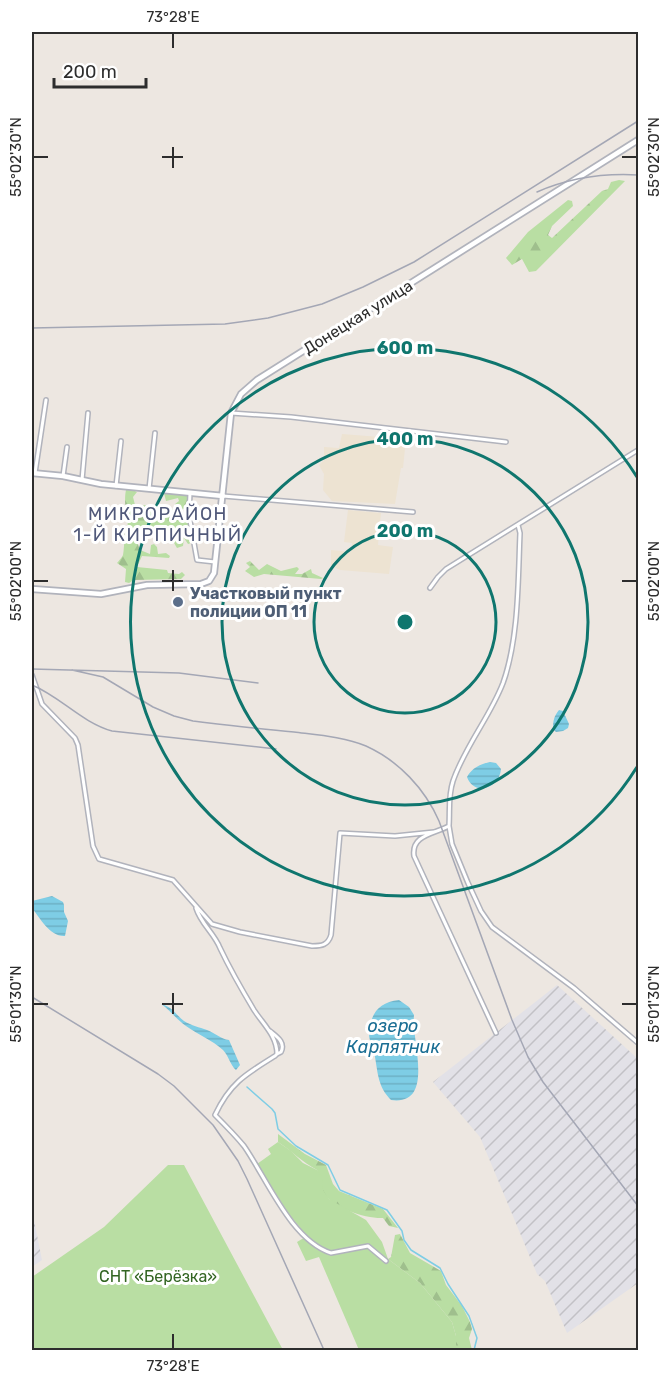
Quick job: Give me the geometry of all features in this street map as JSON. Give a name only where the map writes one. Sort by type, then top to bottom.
[{"type":"main road","name":"Донецкая улица","points":[[32,589],[101,594],[147,585],[201,584],[209,581],[213,576],[215,562],[231,413],[241,394],[258,380],[639,141]]},
{"type":"main road","points":[[33,473],[116,486],[223,496]]},
{"type":"street","points":[[33,473],[46,400]]},
{"type":"street","points":[[82,480],[88,412]]},
{"type":"street","points":[[231,413],[291,417],[506,442]]},
{"type":"street","points":[[149,489],[155,433]]},
{"type":"street","points":[[116,486],[121,441]]},
{"type":"street","points":[[63,476],[67,447]]},
{"type":"street","points":[[430,588],[446,569],[639,450]]},
{"type":"street","points":[[190,493],[189,516],[194,549],[198,555],[197,560],[215,562]]},
{"type":"street","points":[[223,496],[413,512]]},
{"type":"street","points":[[518,525],[520,533],[518,581],[510,661],[495,700],[452,781],[449,797],[449,826],[452,844],[481,910],[492,927],[574,988],[639,1042]]},
{"type":"street","points":[[32,675],[42,704],[77,741],[82,783],[96,854],[104,862],[164,876],[179,885],[195,907],[212,924],[222,928],[312,946],[327,943],[331,935],[340,832],[395,836],[434,832]]},
{"type":"street","points":[[449,826],[414,844],[414,856],[496,1033]]},
{"type":"street","points":[[195,907],[199,917],[220,947],[254,1010],[269,1030],[277,1054],[239,1079],[215,1115],[244,1147],[289,1218],[306,1238],[331,1253],[368,1246],[386,1261]]},
{"type":"shaded area","points":[[342,434],[406,439],[403,468],[401,468],[395,504],[332,501],[323,490],[324,474],[319,465],[324,460],[324,447],[339,448]]},
{"type":"shaded area","points":[[348,510],[381,513],[378,545],[393,547],[389,574],[340,570],[331,566],[331,550],[351,552],[352,543],[344,542]]},
{"type":"shaded area","points":[[557,985],[638,1059],[638,1283],[567,1333],[545,1281],[537,1274],[480,1137],[433,1082]]},
{"type":"shaded area","points":[[32,1210],[42,1260],[32,1267]]},
{"type":"green space","points":[[625,181],[536,271],[529,272],[522,259],[512,265],[506,258],[528,232],[568,200],[572,201],[573,206],[552,226],[548,235],[552,238],[602,191],[608,189],[611,182]]},
{"type":"green space","points":[[130,489],[137,492],[133,497],[135,505],[138,507],[145,505],[157,514],[162,510],[175,509],[175,504],[179,501],[178,498],[166,501],[164,493],[188,495],[186,507],[179,512],[189,525],[191,543],[188,544],[184,538],[183,546],[177,548],[166,533],[144,533],[138,535],[136,539],[140,550],[150,554],[151,545],[154,544],[158,554],[166,553],[170,556],[169,558],[142,556],[137,567],[167,570],[168,573],[182,572],[185,575],[181,579],[125,582],[126,569],[117,563],[122,557],[125,528],[128,524],[125,519],[125,493]]},
{"type":"green space","points":[[250,561],[259,570],[267,564],[281,571],[297,567],[299,569],[295,574],[302,574],[311,569],[312,573],[323,578],[264,574],[254,577],[245,571],[250,567],[246,563]]},
{"type":"green space","points":[[278,1134],[305,1154],[326,1165],[333,1184],[339,1191],[383,1209],[398,1228],[389,1226],[383,1218],[359,1214],[334,1203],[324,1193],[317,1170],[278,1142]]},
{"type":"green space","points":[[278,1142],[303,1163],[317,1170],[322,1177],[323,1190],[329,1199],[366,1220],[382,1242],[388,1259],[420,1283],[452,1322],[456,1336],[456,1350],[359,1350],[319,1257],[306,1261],[297,1242],[307,1236],[288,1213],[257,1164],[271,1154],[268,1149]]},
{"type":"green space","name":"СНТ «Берёзка»","points":[[168,1165],[184,1165],[283,1350],[32,1350],[32,1277],[104,1227]]},
{"type":"green space","points":[[400,1234],[410,1253],[441,1271],[446,1285],[462,1306],[470,1322],[472,1329],[469,1338],[472,1350],[456,1350],[456,1336],[452,1322],[420,1283],[388,1259],[391,1257],[395,1235]]},
{"type":"water","points":[[559,710],[563,711],[569,724],[568,728],[556,732],[553,724]]},
{"type":"water","points":[[490,762],[496,763],[501,769],[500,776],[486,788],[475,787],[467,777],[477,767]]},
{"type":"water","points":[[52,896],[64,905],[68,921],[65,936],[50,930],[32,908],[32,901]]},
{"type":"water","name":"озеро Карпятник","points":[[399,1000],[409,1007],[414,1015],[417,1082],[413,1093],[405,1099],[391,1100],[379,1080],[369,1034],[371,1021],[376,1011],[386,1003]]},
{"type":"water","points":[[161,1004],[171,1009],[187,1023],[229,1040],[240,1065],[236,1070],[223,1050],[183,1024]]},
{"type":"waterway","points":[[247,1087],[275,1113],[278,1129],[296,1146],[328,1165],[340,1190],[387,1210],[402,1231],[404,1240],[411,1250],[440,1268],[469,1316],[477,1338],[474,1350]]},
{"type":"railway","points":[[32,328],[225,324],[268,318],[322,304],[414,262],[638,121]]},
{"type":"railway","points":[[537,192],[561,183],[586,178],[638,175]]},
{"type":"railway","points":[[32,669],[179,673],[258,683]]},
{"type":"railway","points":[[72,670],[103,677],[153,707],[193,721],[349,740],[378,752],[410,777],[426,798],[439,821],[512,1020],[528,1057],[543,1082],[638,1206]]},
{"type":"railway","points":[[32,685],[90,722],[112,731],[276,749]]},
{"type":"railway","points":[[32,997],[158,1074],[174,1086],[213,1125],[238,1161],[247,1179],[324,1350]]},
{"type":"place","name":"Участковый пункт полиции ОП 11","points":[[178,602]]},
{"type":"district","name":"МИКРОРАЙОН 1-Й КИРПИЧНЫЙ","points":[[158,524]]}]
